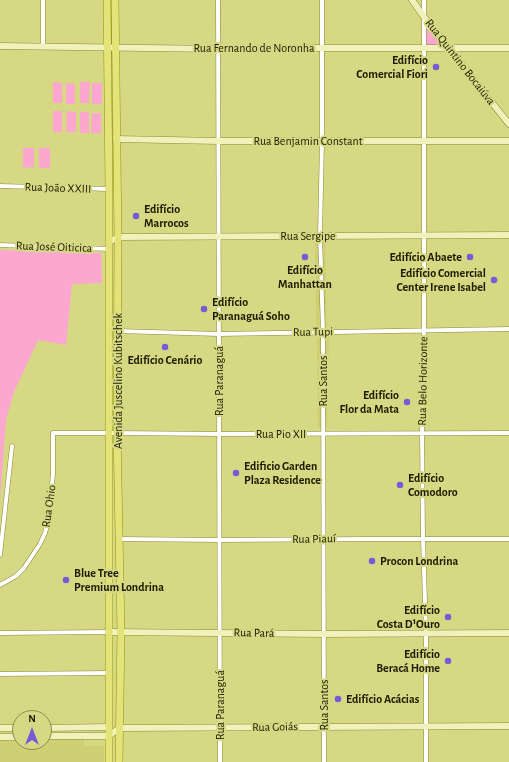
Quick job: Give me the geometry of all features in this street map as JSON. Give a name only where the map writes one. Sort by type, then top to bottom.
[{"type":"main road","name":"Avenida Juscelino Kubitschek","points":[[107,0],[116,139],[118,237],[117,432],[121,632],[119,762]]},
{"type":"main road","name":"Avenida Juscelino Kubitschek","points":[[109,762],[108,139],[111,48],[115,0]]},
{"type":"main road","points":[[109,482],[113,501],[113,528],[115,535],[119,539]]},
{"type":"street","points":[[43,0],[43,46]]},
{"type":"street","name":"Rua Paranaguá","points":[[218,0],[220,762]]},
{"type":"street","name":"Rua Santos","points":[[322,0],[320,235],[323,332],[324,762]]},
{"type":"street","name":"Rua Quintino Bocaiúva","points":[[412,0],[509,124]]},
{"type":"street","name":"Rua Belo Horizonte","points":[[424,0],[424,330],[422,434],[426,634],[426,762]]},
{"type":"street","name":"Rua Fernando de Noronha","points":[[0,46],[218,49],[509,48]]},
{"type":"street","name":"Rua Benjamin Constant","points":[[108,139],[219,141],[509,141]]},
{"type":"street","name":"Rua João XXIII","points":[[0,186],[117,189]]},
{"type":"street","name":"Rua Sergipe","points":[[108,246],[118,237],[509,235]]},
{"type":"street","name":"Rua José Oiticica","points":[[0,245],[108,246]]},
{"type":"street","name":"Rua Tupi","points":[[118,331],[219,334],[509,329]]},
{"type":"street","name":"Rua Pio XII","points":[[53,433],[509,433]]},
{"type":"street","name":"Rua Ohio","points":[[0,585],[16,576],[24,568],[45,534],[48,522],[53,474],[53,433]]},
{"type":"street","points":[[0,555],[12,446]]},
{"type":"street","name":"Rua Piauí","points":[[119,539],[509,539]]},
{"type":"street","name":"Rua Pará","points":[[0,633],[121,632],[426,634],[509,632]]},
{"type":"street","points":[[0,674],[109,674]]},
{"type":"street","name":"Rua Goiás","points":[[119,728],[509,726]]},
{"type":"street","points":[[52,728],[109,727]]},
{"type":"street","points":[[0,728],[12,728]]},
{"type":"street","points":[[52,736],[109,736],[119,728]]},
{"type":"street","points":[[0,737],[12,736]]},
{"type":"shaded area","points":[[426,22],[444,47],[426,46]]},
{"type":"shaded area","points":[[53,82],[62,83],[62,103],[53,103]]},
{"type":"shaded area","points":[[80,82],[90,82],[89,103],[80,103]]},
{"type":"shaded area","points":[[66,83],[75,84],[75,104],[66,104]]},
{"type":"shaded area","points":[[92,83],[102,83],[102,104],[92,104]]},
{"type":"shaded area","points":[[53,111],[62,111],[62,132],[53,132]]},
{"type":"shaded area","points":[[67,111],[76,112],[76,132],[66,132]]},
{"type":"shaded area","points":[[80,112],[89,112],[89,133],[80,133]]},
{"type":"shaded area","points":[[92,113],[101,113],[101,133],[91,133]]},
{"type":"shaded area","points":[[23,148],[34,148],[34,167],[23,168]]},
{"type":"shaded area","points":[[39,148],[50,148],[50,168],[39,168]]},
{"type":"shaded area","points":[[315,238],[325,238],[327,327],[316,328]]},
{"type":"shaded area","points":[[0,250],[101,253],[102,283],[72,284],[66,345],[38,340],[14,392],[6,420],[0,499]]},
{"type":"shaded area","points":[[317,336],[329,336],[327,427],[318,427]]},
{"type":"shaded area","points":[[84,738],[84,746],[104,746],[104,762],[0,762],[0,741],[12,741],[12,750],[52,750],[52,740]]},
{"type":"place","name":"Edifício Comercial Fiori","points":[[436,67]]},
{"type":"place","name":"Edifício Marrocos","points":[[136,216]]},
{"type":"place","name":"Edifício Manhattan","points":[[305,257]]},
{"type":"place","name":"Edifício Abaete","points":[[470,257]]},
{"type":"place","name":"Edifício Comercial Center Irene Isabel","points":[[494,280]]},
{"type":"place","name":"Edifício Paranaguá Soho","points":[[204,309]]},
{"type":"place","name":"Edifício Cenário","points":[[165,347]]},
{"type":"place","name":"Edifício Flor da Mata","points":[[407,402]]},
{"type":"place","name":"Edificio Garden Plaza Residence","points":[[236,473]]},
{"type":"place","name":"Edifício Comodoro","points":[[400,485]]},
{"type":"place","name":"Procon Londrina","points":[[372,561]]},
{"type":"place","name":"Blue Tree Premium Londrina","points":[[66,580]]},
{"type":"place","name":"Edifício Costa D¹Ouro","points":[[448,617]]},
{"type":"place","name":"Edifício Beracá Home","points":[[448,661]]},
{"type":"place","name":"Edifício Acácias","points":[[338,699]]}]
